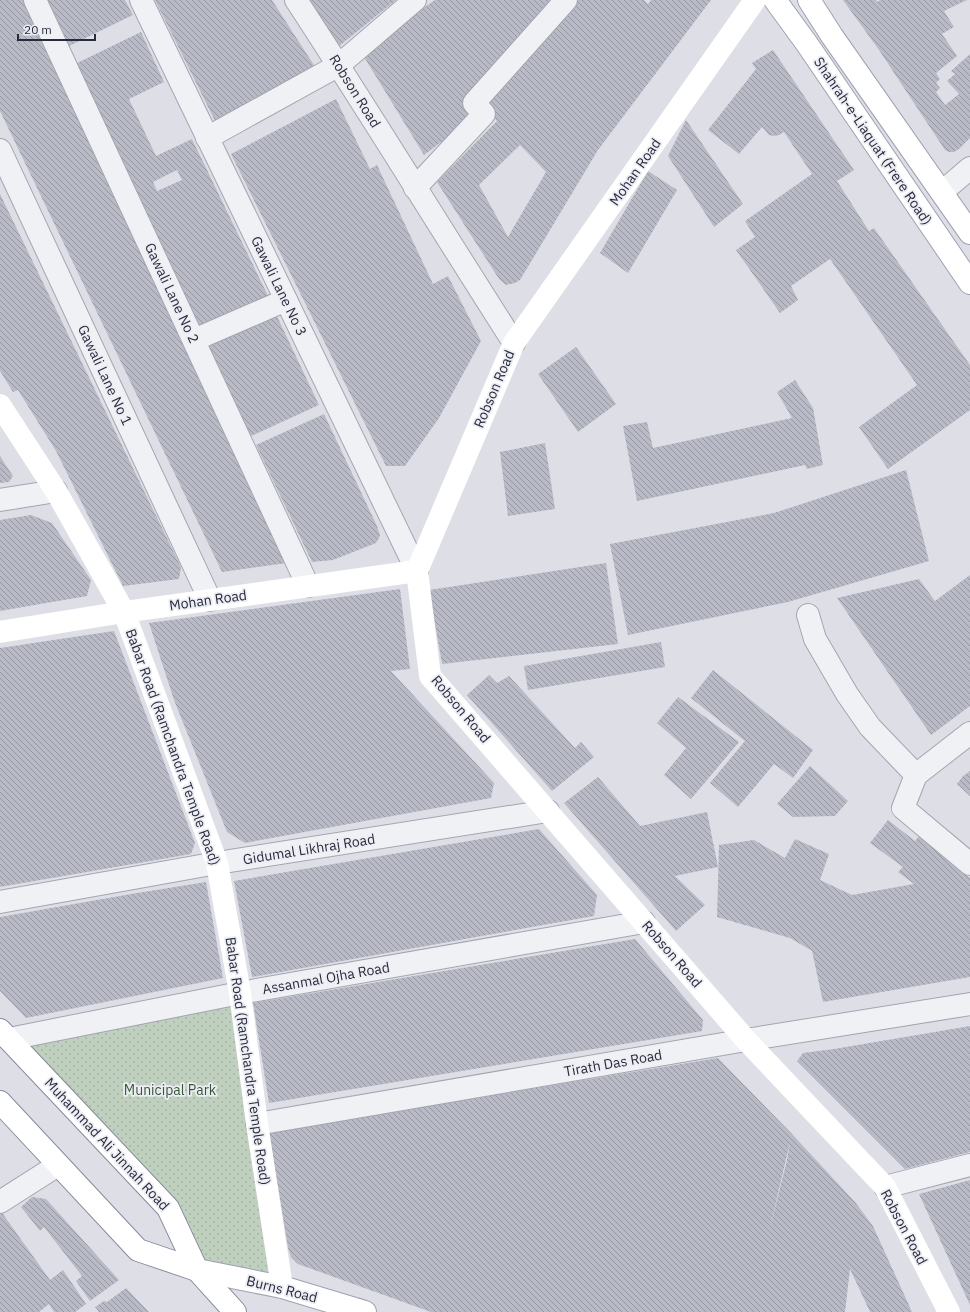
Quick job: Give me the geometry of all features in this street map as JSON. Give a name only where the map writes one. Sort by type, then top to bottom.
[{"type":"main road","name":"Mohan Road","points":[[514,343],[755,0]]},
{"type":"main road","name":"Shahrah-e-Liaquat (Frere Road)","points":[[775,0],[807,44],[970,283]]},
{"type":"main road","name":"Shahrah-e-Liaquat (Frere Road)","points":[[809,0],[832,36],[970,233]]},
{"type":"main road","name":"Robson Road","points":[[514,343],[417,571],[430,676],[746,1040],[885,1187],[949,1312]]},
{"type":"main road","name":"Babar Road (Ramchandra Temple Road)","points":[[0,405],[56,491],[124,612],[217,863],[240,993],[257,1124],[282,1287]]},
{"type":"main road","name":"Mohan Road","points":[[0,632],[124,612],[417,571]]},
{"type":"main road","name":"Muhammad Ali Jinnah Road","points":[[4,1034],[168,1208],[197,1270],[235,1312]]},
{"type":"main road","name":"Muhammad Ali Jinnah Road","points":[[0,1102],[138,1250],[197,1270]]},
{"type":"main road","name":"Burns Road","points":[[197,1270],[282,1287],[360,1311]]},
{"type":"street","name":"Gawali Lane No 2","points":[[35,0],[308,586]]},
{"type":"street","name":"Gawali Lane No 3","points":[[141,0],[417,571]]},
{"type":"street","name":"Robson Road","points":[[296,0],[339,65],[415,188],[514,343]]},
{"type":"street","points":[[207,138],[339,65],[415,0]]},
{"type":"street","points":[[415,188],[484,114],[474,103],[566,0]]},
{"type":"street","name":"Gawali Lane No 1","points":[[0,150],[210,600]]},
{"type":"street","points":[[942,192],[970,168]]},
{"type":"street","points":[[194,340],[286,300]]},
{"type":"street","points":[[0,500],[56,491]]},
{"type":"street","points":[[808,615],[815,639],[846,694],[870,727],[916,775]]},
{"type":"street","points":[[970,733],[916,775],[903,808],[970,864]]},
{"type":"street","name":"Gidumal Likhraj Road","points":[[0,902],[217,863],[548,811]]},
{"type":"street","name":"Assanmal Ojha Road","points":[[4,1034],[644,922]]},
{"type":"street","name":"Tirath Das Road","points":[[257,1124],[746,1040],[970,1004]]},
{"type":"street","points":[[0,1202],[58,1165]]},
{"type":"street","points":[[885,1187],[970,1165]]},
{"type":"green space","name":"Municipal Park","points":[[240,993],[282,1287],[197,1270],[168,1208],[9,1039]]},
{"type":"building","points":[[0,0],[25,0],[287,563],[222,572],[0,111]]},
{"type":"building","points":[[45,0],[125,0],[133,15],[67,47]]},
{"type":"building","points":[[155,0],[272,0],[319,73],[217,125]]},
{"type":"building","points":[[309,0],[396,0],[338,47]]},
{"type":"building","points":[[435,0],[557,0],[473,118],[424,155],[361,52]]},
{"type":"building","points":[[575,0],[644,0],[648,4],[651,0],[711,0],[598,150],[520,280],[506,285],[499,279],[437,182],[497,121],[483,104]],"holes":[[[520,145],[546,172],[508,237],[479,185]]]},
{"type":"building","points":[[843,0],[876,0],[877,2],[880,0],[967,0],[944,11],[954,27],[942,34],[957,56],[936,73],[940,79],[936,83],[940,88],[936,92],[945,105],[959,94],[947,81],[955,74],[951,71],[970,54],[970,138],[959,149],[954,152],[945,150],[879,50]]},
{"type":"building","points":[[141,32],[164,82],[129,99],[156,156],[192,139],[270,300],[201,329],[75,64]],"holes":[[[177,170],[182,180],[157,191],[153,182]]]},
{"type":"building","points":[[773,50],[854,170],[837,181],[869,231],[874,228],[970,365],[970,410],[888,469],[859,427],[917,385],[830,259],[791,286],[798,300],[780,313],[736,250],[755,237],[745,221],[812,174],[784,132],[774,136],[769,135],[762,127],[739,154],[708,130],[756,69],[752,63]]},
{"type":"building","points":[[336,99],[370,169],[377,165],[433,284],[448,276],[481,341],[439,418],[405,466],[386,466],[231,154]]},
{"type":"building","points":[[686,120],[743,204],[714,227],[668,156]]},
{"type":"building","points":[[648,171],[677,190],[628,273],[600,253]]},
{"type":"building","points":[[0,194],[181,567],[179,579],[123,586],[56,451],[18,390],[13,392],[0,371]]},
{"type":"building","points":[[274,310],[319,405],[251,436],[206,340]]},
{"type":"building","points":[[576,347],[616,404],[578,432],[538,374]]},
{"type":"building","points":[[795,380],[813,408],[823,465],[807,469],[805,465],[637,501],[623,426],[647,422],[653,448],[792,418],[777,392]]},
{"type":"building","points":[[324,414],[377,526],[380,536],[376,543],[333,560],[312,562],[256,445]]},
{"type":"building","points":[[545,443],[555,509],[508,516],[500,452]]},
{"type":"building","points":[[0,456],[13,476],[9,482],[0,483]]},
{"type":"building","points":[[906,470],[929,561],[788,602],[628,635],[610,544],[774,513]]},
{"type":"building","points":[[31,515],[52,523],[91,580],[87,596],[0,611],[0,520]]},
{"type":"building","points":[[606,563],[618,644],[442,664],[429,590]]},
{"type":"building","points":[[970,575],[970,706],[931,735],[837,598],[919,579],[935,601]]},
{"type":"building","points":[[400,589],[410,669],[391,671],[494,783],[491,798],[245,843],[227,832],[174,700],[149,623]]},
{"type":"building","points":[[114,631],[195,843],[191,854],[0,887],[0,648]]},
{"type":"building","points":[[661,642],[665,667],[528,690],[524,666]]},
{"type":"building","points":[[713,670],[813,750],[793,778],[774,764],[738,807],[710,783],[745,741],[691,698]]},
{"type":"building","points":[[489,675],[497,683],[509,676],[575,748],[581,742],[594,757],[552,791],[467,695]]},
{"type":"building","points":[[678,697],[739,742],[691,799],[664,775],[686,748],[657,723]]},
{"type":"building","points":[[810,766],[848,801],[835,816],[793,817],[777,804]]},
{"type":"building","points":[[970,771],[970,796],[957,784],[963,776]]},
{"type":"building","points":[[598,777],[640,826],[707,812],[718,867],[675,876],[705,905],[676,931],[564,803]]},
{"type":"building","points":[[888,820],[915,841],[919,836],[970,878],[970,977],[823,1002],[812,951],[790,938],[717,917],[719,845],[754,840],[785,858],[795,839],[829,854],[820,880],[852,895],[914,884],[898,872],[903,867],[870,843]]},
{"type":"building","points":[[539,829],[597,895],[594,916],[252,977],[234,881]]},
{"type":"building","points":[[206,882],[223,978],[26,1018],[0,991],[0,917]]},
{"type":"building","points":[[635,939],[703,1020],[702,1031],[269,1103],[253,1003]]},
{"type":"building","points":[[970,1026],[970,1152],[905,1169],[797,1061],[803,1053]]},
{"type":"building","points":[[718,1058],[855,1202],[873,1226],[912,1312],[870,1312],[850,1269],[845,1312],[431,1312],[298,1264],[291,1257],[288,1248],[269,1132]],"holes":[[[790,1142],[787,1160],[769,1232]]]},
{"type":"building","points":[[970,1180],[970,1305],[919,1194]]},
{"type":"building","points":[[32,1197],[46,1199],[119,1280],[90,1301],[76,1281],[82,1276],[44,1227],[40,1231],[21,1207]]},
{"type":"building","points":[[0,1210],[50,1280],[63,1270],[86,1304],[75,1312],[54,1312],[49,1304],[39,1312],[0,1312]]},
{"type":"building","points":[[126,1288],[149,1312],[99,1312],[95,1307],[104,1301],[107,1302]]}]
